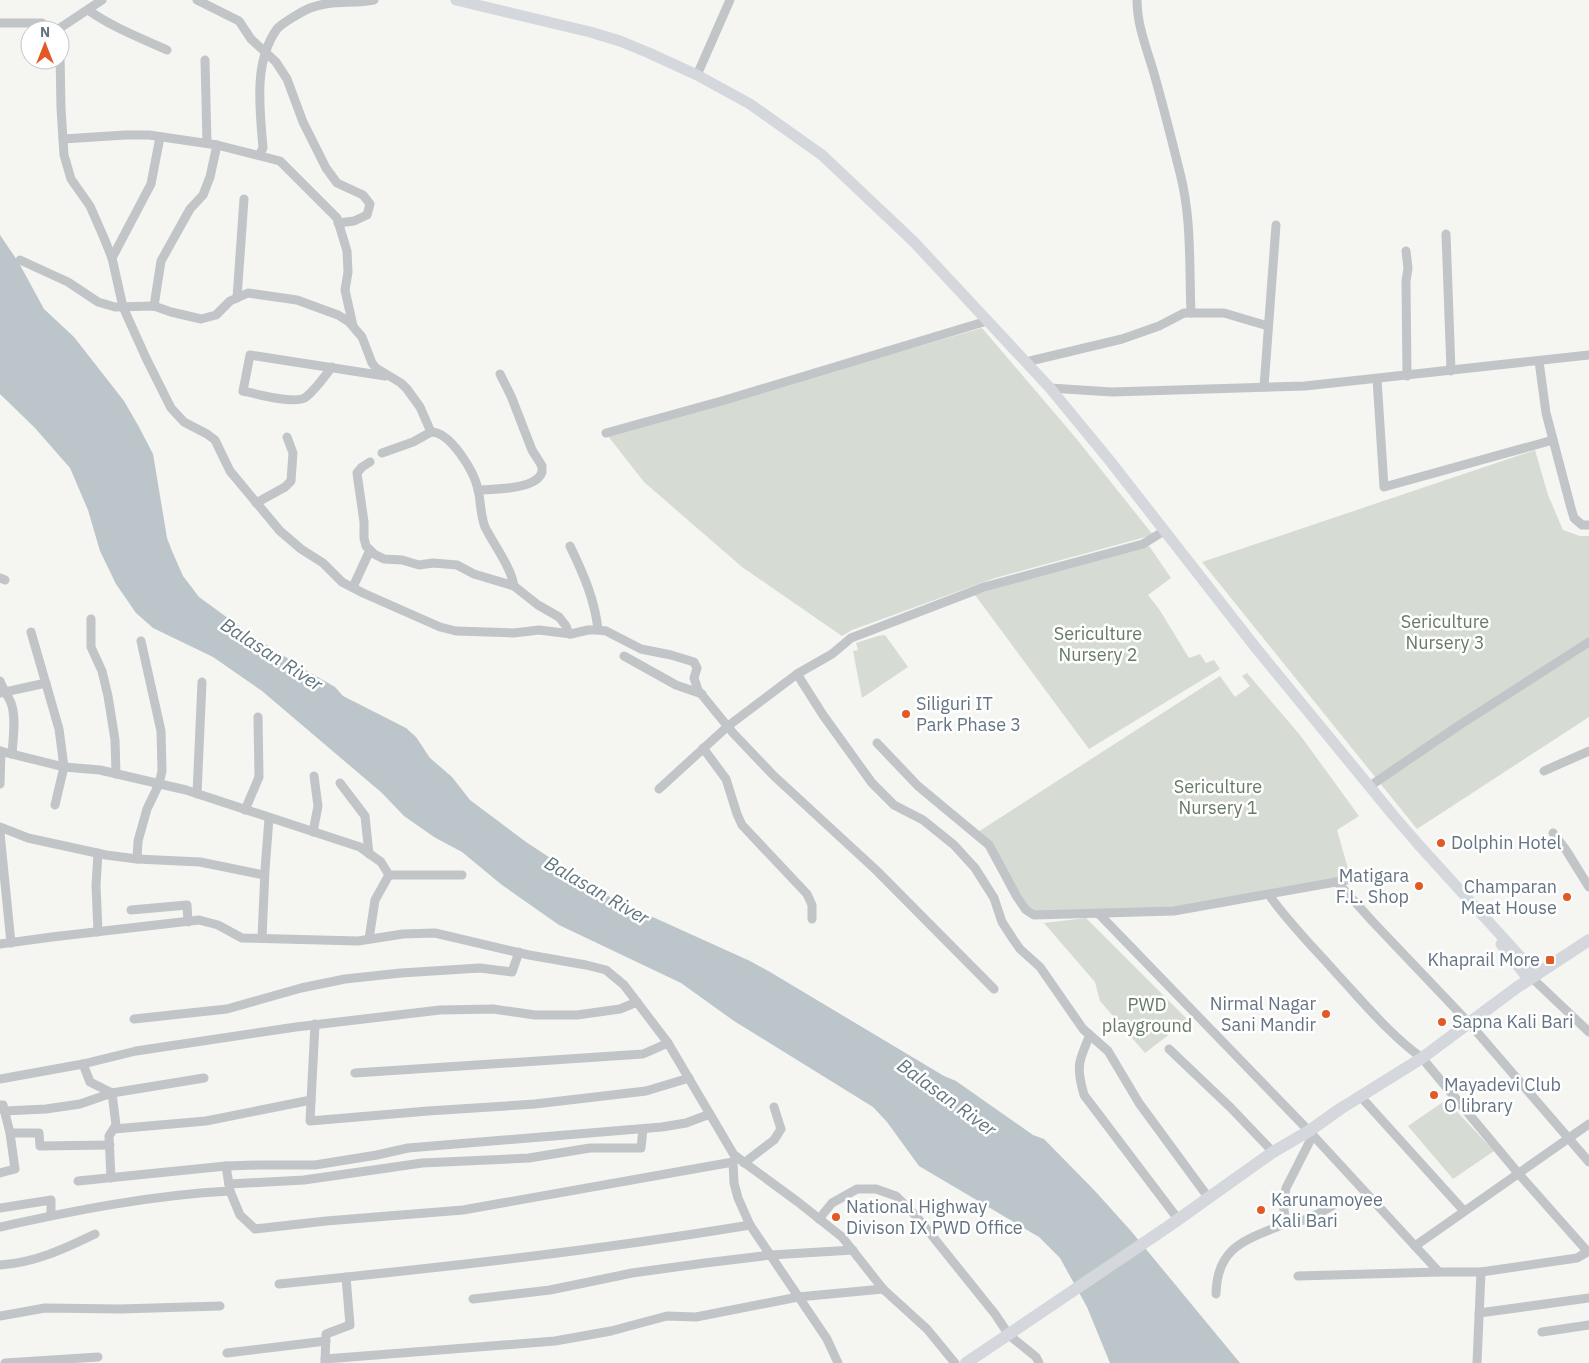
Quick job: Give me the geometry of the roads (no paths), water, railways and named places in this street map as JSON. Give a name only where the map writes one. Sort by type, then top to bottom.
[{"type":"highway","points":[[966,1363],[1174,1222],[1273,1152],[1311,1133],[1360,1096],[1422,1058],[1516,988],[1588,941]]},
{"type":"main road","points":[[456,0],[471,2],[620,41],[697,74],[750,104],[822,155],[913,240],[1050,388],[1110,461],[1256,648],[1418,844],[1471,902],[1533,978]]},
{"type":"main road","points":[[1471,902],[1517,967],[1533,978]]},
{"type":"main road","points":[[1516,988],[1519,976],[1517,967]]},
{"type":"street","points":[[70,22],[102,0]]},
{"type":"street","points":[[197,0],[239,21],[251,39],[276,62],[287,79],[303,122],[326,168],[337,183],[363,195],[370,204],[367,215],[354,221],[338,223]]},
{"type":"street","points":[[259,155],[263,148],[260,81],[265,53],[278,28],[309,8],[334,2],[374,0]]},
{"type":"street","points":[[697,74],[730,0]]},
{"type":"street","points":[[1137,0],[1137,14],[1142,36],[1155,76],[1181,176],[1188,222],[1191,314]]},
{"type":"street","points":[[88,10],[125,32],[167,50]]},
{"type":"street","points":[[0,23],[20,23]]},
{"type":"street","points":[[205,60],[207,143]]},
{"type":"street","points":[[61,70],[64,155],[71,179],[90,206],[112,258],[123,307],[171,408],[184,422],[208,434],[215,440],[226,466],[271,522],[284,535],[324,564],[342,582],[440,627],[456,631],[514,633],[540,630],[569,634],[588,630],[606,631],[641,649],[694,662],[697,668],[694,678],[696,684],[733,734],[774,776],[876,870],[994,989]]},
{"type":"street","points":[[63,139],[125,135],[160,137],[217,145],[280,162],[337,218],[347,251],[348,272],[345,290],[354,326],[363,339],[374,366],[407,389],[420,407],[432,432]]},
{"type":"street","points":[[112,258],[152,184],[160,137]]},
{"type":"street","points":[[154,306],[161,261],[190,209],[203,195],[210,177],[217,145]]},
{"type":"street","points":[[237,298],[244,199]]},
{"type":"street","points":[[1264,387],[1276,226]]},
{"type":"street","points":[[1446,234],[1451,371]]},
{"type":"street","points":[[1406,251],[1408,268],[1406,281],[1407,376]]},
{"type":"street","points":[[20,260],[68,282],[98,302],[115,307],[154,306],[201,318],[216,314],[230,301],[248,293],[297,300],[338,315],[354,326]]},
{"type":"street","points":[[1026,362],[1122,339],[1160,326],[1184,314],[1224,314],[1268,326]]},
{"type":"street","points":[[606,433],[725,400],[987,321]]},
{"type":"street","points":[[332,367],[306,397],[300,400],[269,397],[243,391],[250,355],[332,367],[388,376]]},
{"type":"street","points":[[1050,388],[1112,392],[1305,386],[1589,355]]},
{"type":"street","points":[[1539,361],[1546,413],[1574,518],[1582,525],[1589,525]]},
{"type":"street","points":[[478,490],[516,488],[541,476],[542,472],[542,466],[524,431],[512,396],[500,374]]},
{"type":"street","points":[[1378,378],[1384,487],[1553,440]]},
{"type":"street","points":[[382,453],[413,442],[432,432],[438,432],[444,436],[470,468],[478,490],[480,509],[485,526],[509,570],[514,586]]},
{"type":"street","points":[[256,503],[285,487],[291,481],[293,453],[287,437]]},
{"type":"street","points":[[370,462],[357,473],[364,522],[364,538],[366,546],[370,550],[384,559],[402,560],[419,565],[433,563],[457,565],[474,574],[514,586],[538,605],[559,617],[569,634]]},
{"type":"street","points":[[659,789],[728,726],[797,674],[832,654],[846,640],[984,587],[1143,544],[1164,530]]},
{"type":"street","points":[[570,546],[584,576],[596,613],[598,630]]},
{"type":"street","points":[[353,587],[370,550]]},
{"type":"street","points":[[91,618],[91,647],[102,671],[108,696],[115,740],[116,774]]},
{"type":"street","points":[[31,632],[59,729],[64,766],[55,805]]},
{"type":"street","points":[[137,859],[138,841],[142,825],[147,809],[159,784],[162,771],[160,731],[141,641]]},
{"type":"street","points":[[1370,786],[1458,726],[1589,642]]},
{"type":"street","points":[[624,656],[676,685],[703,694]]},
{"type":"street","points":[[797,674],[823,715],[872,783],[894,805],[923,820],[954,845],[975,868],[994,898],[1002,922],[1020,949],[1040,967],[1083,1029],[1108,1051],[1139,1103],[1208,1197]]},
{"type":"street","points":[[0,681],[2,693],[12,705],[12,754]]},
{"type":"street","points":[[197,794],[202,682]]},
{"type":"street","points":[[2,693],[46,683]]},
{"type":"street","points":[[245,810],[259,777],[258,717]]},
{"type":"street","points":[[877,742],[918,786],[989,845],[1017,897],[1029,913],[1038,915],[1174,911],[1366,876]]},
{"type":"street","points":[[703,748],[726,779],[736,814],[742,825],[807,894],[812,905],[812,919]]},
{"type":"street","points":[[0,784],[0,751],[64,766],[100,770],[197,794],[360,848],[381,862],[389,875]]},
{"type":"street","points":[[1544,771],[1589,751]]},
{"type":"street","points":[[313,832],[318,806],[314,776]]},
{"type":"street","points":[[340,784],[365,816],[369,854]]},
{"type":"street","points":[[262,938],[264,875],[270,818]]},
{"type":"street","points":[[0,827],[28,838],[98,854],[137,859],[200,862],[264,875]]},
{"type":"street","points":[[0,832],[10,943]]},
{"type":"street","points":[[1553,833],[1589,887]]},
{"type":"street","points":[[98,854],[96,885],[98,932]]},
{"type":"street","points":[[389,875],[462,875]]},
{"type":"street","points":[[370,940],[375,900],[389,875]]},
{"type":"street","points":[[1337,882],[1470,1024],[1589,1162]]},
{"type":"street","points":[[1269,894],[1302,934],[1382,1022],[1408,1048],[1422,1058],[1518,1173],[1588,1251],[1577,1258],[1481,1272],[1298,1276]]},
{"type":"street","points":[[131,910],[187,905],[188,922]]},
{"type":"street","points":[[1099,914],[1311,1133],[1439,1272]]},
{"type":"street","points":[[0,944],[199,920],[218,925],[242,938],[358,941],[403,934],[435,933],[606,970],[624,985],[668,1043],[738,1161],[842,1237],[883,1289],[928,1329],[955,1363]]},
{"type":"street","points":[[134,1019],[227,1009],[301,988],[345,979],[480,968],[512,972],[518,952]]},
{"type":"street","points":[[1533,978],[1589,1032]]},
{"type":"street","points":[[0,1079],[83,1064],[136,1051],[315,1024],[440,1010],[493,1009],[535,1015],[577,1015],[620,1009],[637,1002]]},
{"type":"street","points":[[315,1024],[310,1121],[428,1110],[535,1104],[646,1091],[688,1078]]},
{"type":"street","points":[[1090,1035],[1079,1060],[1078,1073],[1084,1095],[1174,1222]]},
{"type":"street","points":[[355,1073],[643,1054],[668,1043]]},
{"type":"street","points":[[1169,1049],[1231,1108],[1273,1152]]},
{"type":"street","points":[[83,1064],[90,1082],[112,1093]]},
{"type":"street","points":[[0,1172],[15,1169],[10,1133],[2,1108],[46,1109],[80,1104],[112,1093],[204,1078]]},
{"type":"street","points":[[111,1178],[109,1136],[116,1125],[112,1093]]},
{"type":"street","points":[[1360,1096],[1464,1211]]},
{"type":"street","points":[[114,1129],[206,1121],[311,1100]]},
{"type":"street","points":[[226,1166],[230,1188],[240,1215],[255,1229],[326,1221],[463,1210],[738,1161],[774,1140],[781,1129],[774,1107]]},
{"type":"street","points":[[78,1181],[226,1166],[315,1165],[408,1148],[643,1129],[686,1123],[710,1114]]},
{"type":"street","points":[[1415,1246],[1589,1124]]},
{"type":"street","points":[[0,1227],[74,1210],[422,1163],[529,1158],[590,1148],[642,1148],[643,1129]]},
{"type":"street","points":[[10,1133],[39,1133],[40,1146],[110,1145]]},
{"type":"street","points":[[1286,1222],[1284,1204],[1286,1188],[1311,1133]]},
{"type":"street","points":[[738,1161],[734,1183],[738,1198],[750,1225],[826,1339],[838,1363]]},
{"type":"street","points":[[819,1219],[832,1203],[857,1189],[876,1189],[896,1196],[917,1217],[995,1314],[1009,1335],[1036,1357],[1039,1363]]},
{"type":"street","points":[[0,1208],[51,1200],[52,1215]]},
{"type":"street","points":[[1216,1294],[1217,1277],[1222,1262],[1236,1246],[1286,1222],[1292,1223],[1313,1217],[1342,1200]]},
{"type":"street","points":[[279,1284],[663,1239],[750,1225]]},
{"type":"street","points":[[0,1265],[18,1264],[61,1251],[95,1234]]},
{"type":"street","points":[[473,1299],[550,1290],[632,1273],[771,1254],[852,1250]]},
{"type":"street","points":[[1477,1363],[1481,1272]]},
{"type":"street","points":[[346,1277],[350,1325],[326,1334],[325,1361],[555,1341],[610,1331],[667,1316],[696,1317],[798,1297],[883,1289]]},
{"type":"street","points":[[1480,1313],[1589,1298]]},
{"type":"street","points":[[0,1316],[45,1308],[120,1309],[220,1306]]},
{"type":"street","points":[[1542,1332],[1589,1325]]},
{"type":"street","points":[[227,1353],[326,1342]]},
{"type":"street","points":[[5,1363],[98,1357]]},
{"type":"water","name":"Balasan River","points":[[0,235],[19,263],[44,309],[74,337],[124,401],[139,427],[153,454],[167,538],[183,576],[199,597],[247,632],[335,687],[343,696],[406,728],[416,737],[430,758],[452,777],[470,800],[526,842],[613,899],[750,961],[770,972],[944,1076],[956,1081],[1033,1135],[1044,1139],[1131,1231],[1240,1363],[1110,1363],[1087,1307],[1060,1258],[1039,1237],[919,1166],[887,1122],[873,1107],[734,1021],[681,983],[559,925],[502,885],[462,852],[434,837],[404,816],[382,793],[262,691],[213,657],[153,628],[136,613],[116,584],[100,551],[88,510],[70,468],[35,428],[0,394]]},
{"type":"place","name":"Siliguri IT Park Phase 3","points":[[906,714]]},
{"type":"place","name":"Dolphin Hotel","points":[[1441,843]]},
{"type":"place","name":"Matigara F.L. Shop","points":[[1419,886]]},
{"type":"place","name":"Champaran Meat House","points":[[1567,897]]},
{"type":"place","name":"Khaprail More","points":[[1550,960]]},
{"type":"place","name":"Nirmal Nagar Sani Mandir","points":[[1326,1014]]},
{"type":"place","name":"Sapna Kali Bari","points":[[1442,1022]]},
{"type":"place","name":"Mayadevi Club O library","points":[[1434,1095]]},
{"type":"place","name":"Karunamoyee Kali Bari","points":[[1261,1210]]},
{"type":"place","name":"National Highway Divison IX PWD Office","points":[[836,1217]]},
{"type":"park label","name":"Sericulture Nursery 3","points":[[1445,632]]},
{"type":"park label","name":"Sericulture Nursery 2","points":[[1098,644]]},
{"type":"park label","name":"Sericulture Nursery 1","points":[[1218,798]]},
{"type":"park label","name":"PWD playground","points":[[1147,1015]]}]
